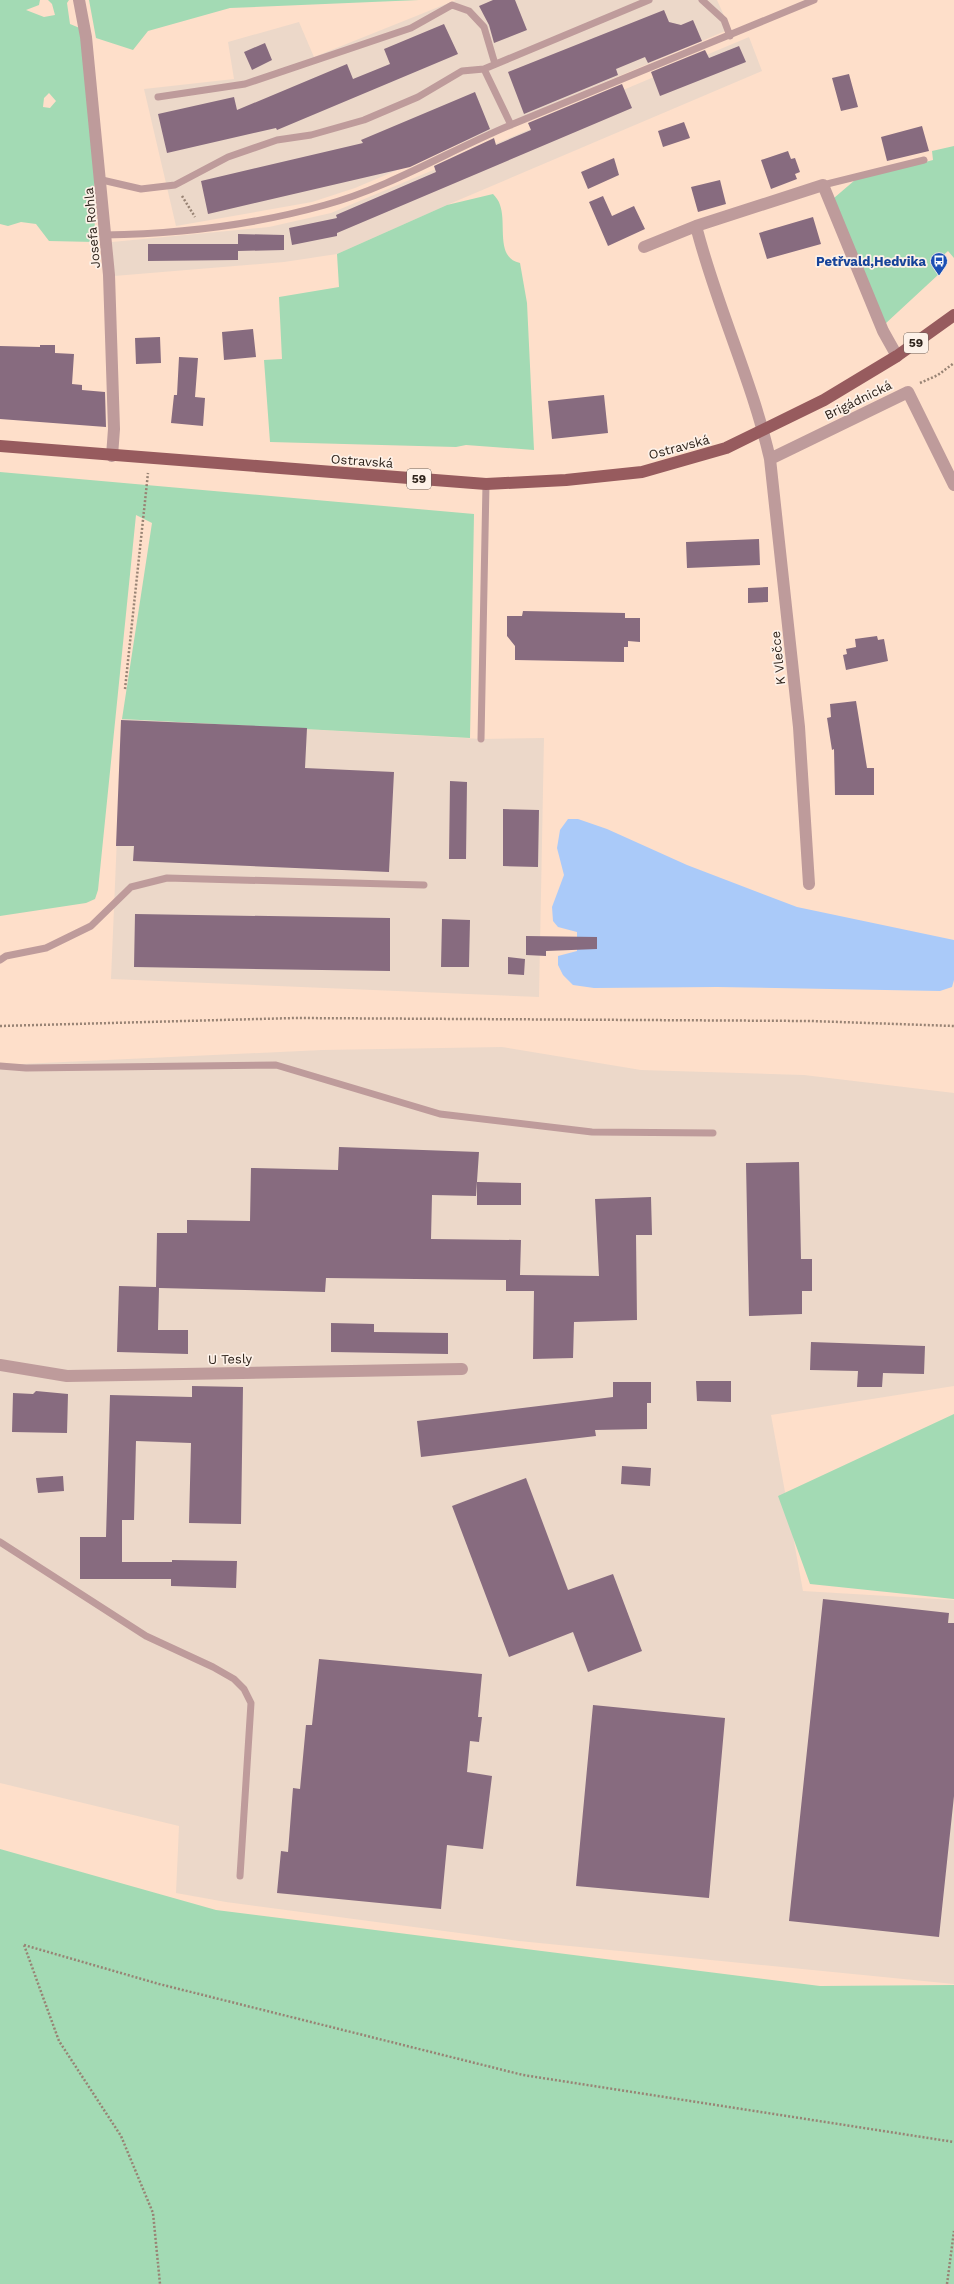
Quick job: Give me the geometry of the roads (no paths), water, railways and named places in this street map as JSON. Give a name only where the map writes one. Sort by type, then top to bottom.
[{"type":"main road","name":"Ostravská","points":[[0,446],[149,459],[486,484],[566,480],[642,472],[726,448],[824,400],[897,356],[954,315]]},
{"type":"street","name":"Josefa Rohla","points":[[79,0],[86,37],[102,180],[104,235],[110,282],[114,429],[112,456]]},
{"type":"street","points":[[644,247],[696,226],[823,185],[884,331],[897,356]]},
{"type":"street","points":[[696,226],[706,266],[763,430]]},
{"type":"street","name":"Brigádnická","points":[[770,459],[908,392],[954,485]]},
{"type":"street","name":"K Vlečce","points":[[763,430],[770,459],[799,727],[809,884]]},
{"type":"street","name":"U Tesly","points":[[0,1364],[67,1376],[462,1370]]},
{"type":"lane","points":[[102,180],[141,189],[175,184],[228,158],[277,140],[311,135],[364,120],[418,97],[462,71],[484,69],[649,0]]},
{"type":"lane","points":[[702,0],[724,20],[730,36]]},
{"type":"lane","points":[[104,235],[139,235],[202,228],[229,227],[326,205],[394,179],[511,125],[730,36],[814,0]]},
{"type":"lane","points":[[158,97],[245,84],[411,28],[452,5],[470,11],[484,27],[495,64]]},
{"type":"lane","points":[[484,69],[511,125]]},
{"type":"lane","points":[[823,185],[924,160]]},
{"type":"lane","points":[[481,739],[486,484]]},
{"type":"lane","points":[[0,951],[3,958],[46,948],[91,926],[131,886],[167,878],[424,885]]},
{"type":"lane","points":[[0,1066],[26,1068],[276,1065],[440,1114],[592,1132],[713,1133]]},
{"type":"lane","points":[[0,1542],[146,1636],[213,1667],[234,1679],[244,1689],[251,1703],[240,1876]]},
{"type":"water","points":[[568,819],[578,819],[607,829],[687,865],[797,907],[954,940],[954,980],[952,987],[940,991],[717,987],[594,988],[573,985],[563,975],[558,965],[558,956],[577,951],[577,932],[558,927],[553,921],[552,907],[564,875],[557,848],[560,830]]},
{"type":"place","name":"Petřvald,Hedvika","points":[[939,276]]}]
